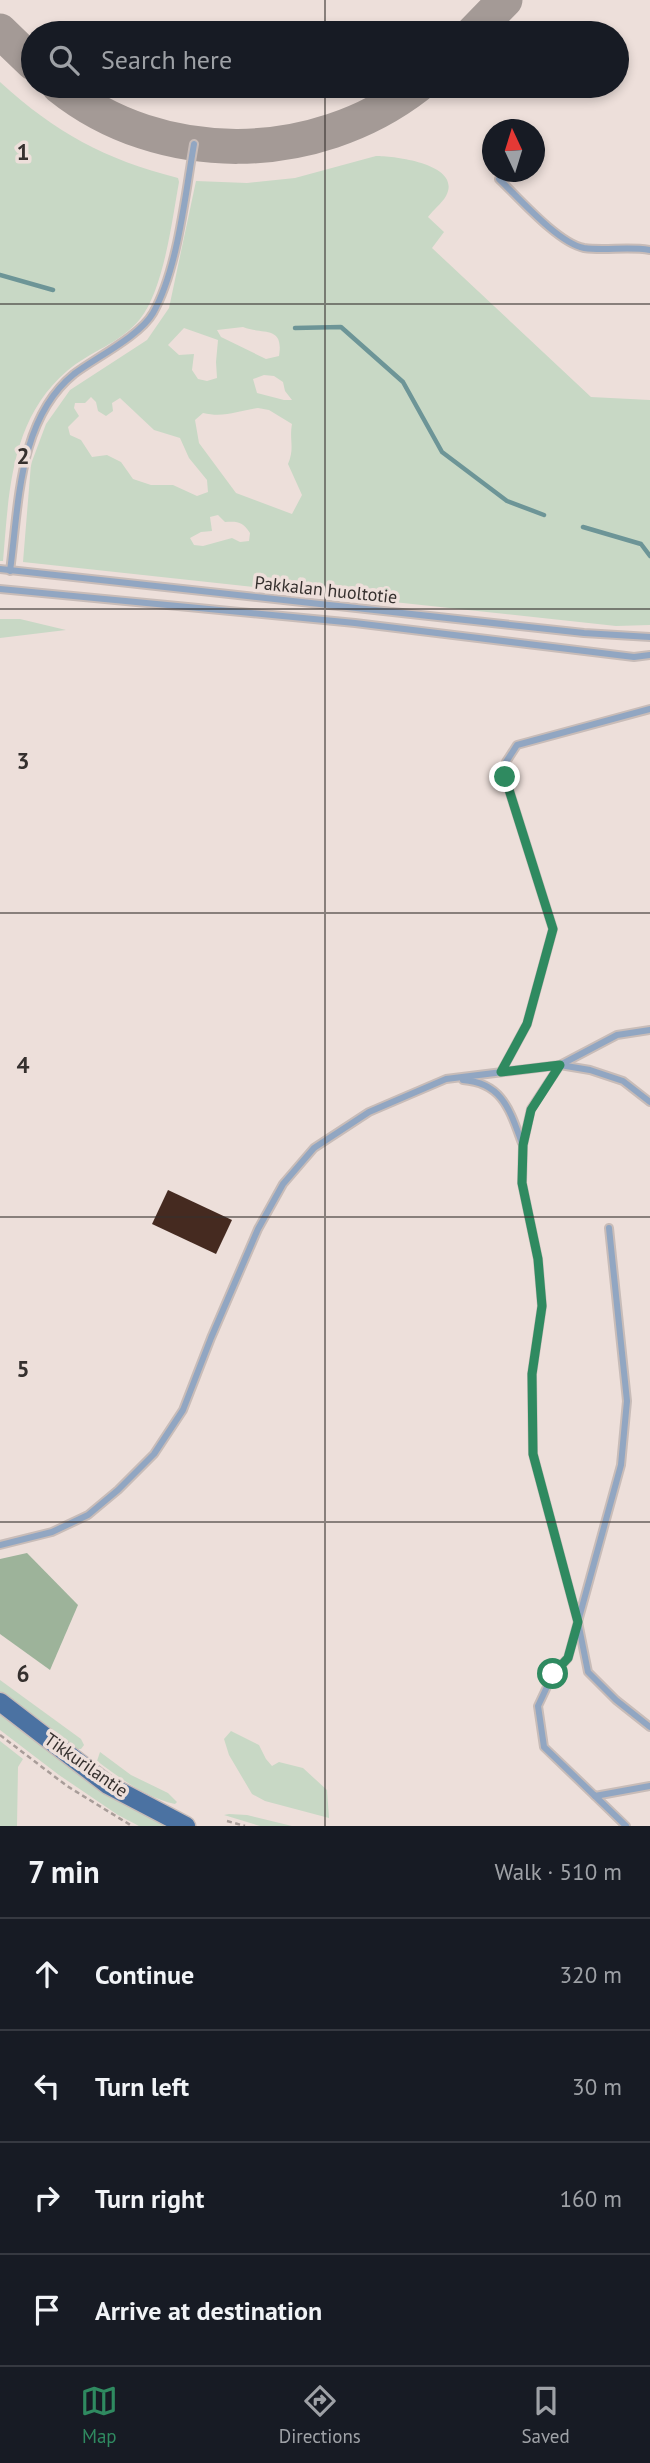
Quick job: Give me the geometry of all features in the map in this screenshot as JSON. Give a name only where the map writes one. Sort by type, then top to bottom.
[{"type":"main road","name":"Tikkurilantie","points":[[0,1702],[108,1784],[181,1823],[195,1826]]},
{"type":"lane","points":[[10,570],[28,442],[48,401],[73,375],[120,344],[152,317],[167,285],[194,144]]},
{"type":"lane","points":[[502,182],[563,239],[582,247],[650,250]]},
{"type":"lane","name":"Pakkalan huoltotie","points":[[0,569],[570,631],[650,637]]},
{"type":"lane","points":[[0,589],[355,623],[634,657],[650,655]]},
{"type":"lane","points":[[501,1072],[527,1024],[553,929],[505,777],[506,762],[517,745],[650,709]]},
{"type":"lane","points":[[650,1030],[617,1035],[560,1065],[531,1110],[523,1145],[522,1183],[538,1259],[542,1306],[532,1374],[533,1454],[589,1672],[616,1700],[650,1727]]},
{"type":"lane","points":[[0,1545],[52,1532],[88,1515],[154,1454],[183,1410],[258,1229],[283,1184],[314,1148],[369,1112],[446,1079],[560,1065],[590,1070],[623,1081],[650,1102]]},
{"type":"lane","points":[[446,1079],[477,1081],[497,1093],[509,1108],[523,1145]]},
{"type":"lane","points":[[608,1228],[626,1401],[621,1465],[568,1658],[553,1674],[538,1706],[544,1747],[626,1826]]},
{"type":"lane","points":[[595,1796],[650,1786]]},
{"type":"path","points":[[0,1735],[67,1786],[132,1826]]},
{"type":"path","points":[[227,1821],[244,1826]]},
{"type":"green space","points":[[0,82],[41,116],[82,142],[151,171],[178,178],[179,182],[161,272],[140,319],[123,335],[67,371],[48,390],[23,435],[11,484],[3,561],[0,561]]},
{"type":"green space","points":[[376,156],[411,160],[436,169],[445,176],[449,185],[446,196],[428,217],[444,232],[432,248],[591,397],[650,400],[650,625],[616,626],[23,562],[31,464],[46,424],[70,390],[147,340],[169,308],[196,181],[247,183],[295,178]],"holes":[[[243,327],[271,333],[278,340],[279,356],[266,359],[221,337],[217,330]],[[184,328],[218,340],[217,378],[207,381],[198,379],[192,370],[194,354],[179,355],[168,345]],[[264,375],[274,376],[283,382],[285,391],[292,400],[257,393],[253,379]],[[91,397],[96,402],[98,411],[106,416],[113,411],[112,403],[120,398],[154,430],[180,438],[189,458],[207,480],[208,492],[197,496],[173,485],[151,485],[133,479],[121,462],[107,455],[92,457],[81,440],[70,435],[68,427],[79,416],[74,408],[75,403],[85,403]],[[258,408],[269,410],[292,424],[288,464],[302,495],[292,514],[236,493],[199,443],[195,420],[203,413],[224,414]],[[218,515],[225,522],[237,522],[245,526],[250,533],[249,541],[240,542],[232,538],[203,546],[194,545],[190,538],[201,532],[212,531],[210,517]]]},
{"type":"green space","points":[[0,619],[20,619],[66,630],[0,638]]},
{"type":"green space","points":[[27,1553],[78,1605],[50,1670],[0,1634],[0,1559]]},
{"type":"green space","points":[[0,1680],[81,1739],[84,1745],[81,1749],[76,1749],[0,1692]]},
{"type":"green space","points":[[0,1715],[102,1789],[168,1826],[139,1826],[118,1815],[0,1730]]},
{"type":"green space","points":[[231,1731],[259,1745],[272,1766],[279,1762],[303,1768],[327,1790],[329,1818],[265,1801],[252,1794],[229,1755],[224,1739]]},
{"type":"green space","points":[[0,1741],[23,1759],[18,1767],[17,1826],[0,1826]]},
{"type":"green space","points":[[100,1752],[131,1775],[168,1793],[177,1802],[175,1804],[154,1797],[124,1780],[97,1761]]},
{"type":"green space","points":[[224,1815],[247,1815],[292,1826],[260,1826]]},
{"type":"building","points":[[168,1190],[232,1220],[216,1254],[152,1224]]},
{"type":"waterway","points":[[0,275],[53,290]]},
{"type":"waterway","points":[[295,328],[341,327],[403,382],[442,452],[507,501],[544,515]]},
{"type":"waterway","points":[[583,527],[641,544],[650,556]]},
{"type":"taxiway","points":[[485,21],[505,0]]},
{"type":"taxiway","points":[[0,31],[21,51]]},
{"type":"taxiway","points":[[77,98],[99,113],[144,132],[190,143],[238,146],[286,142],[332,131],[377,112],[399,98]]},
{"type":"route","points":[[505,777],[553,929],[527,1024],[501,1072],[560,1065],[531,1110],[523,1145],[522,1183],[538,1259],[542,1306],[532,1374],[533,1454],[578,1622],[568,1658],[553,1674]]}]
